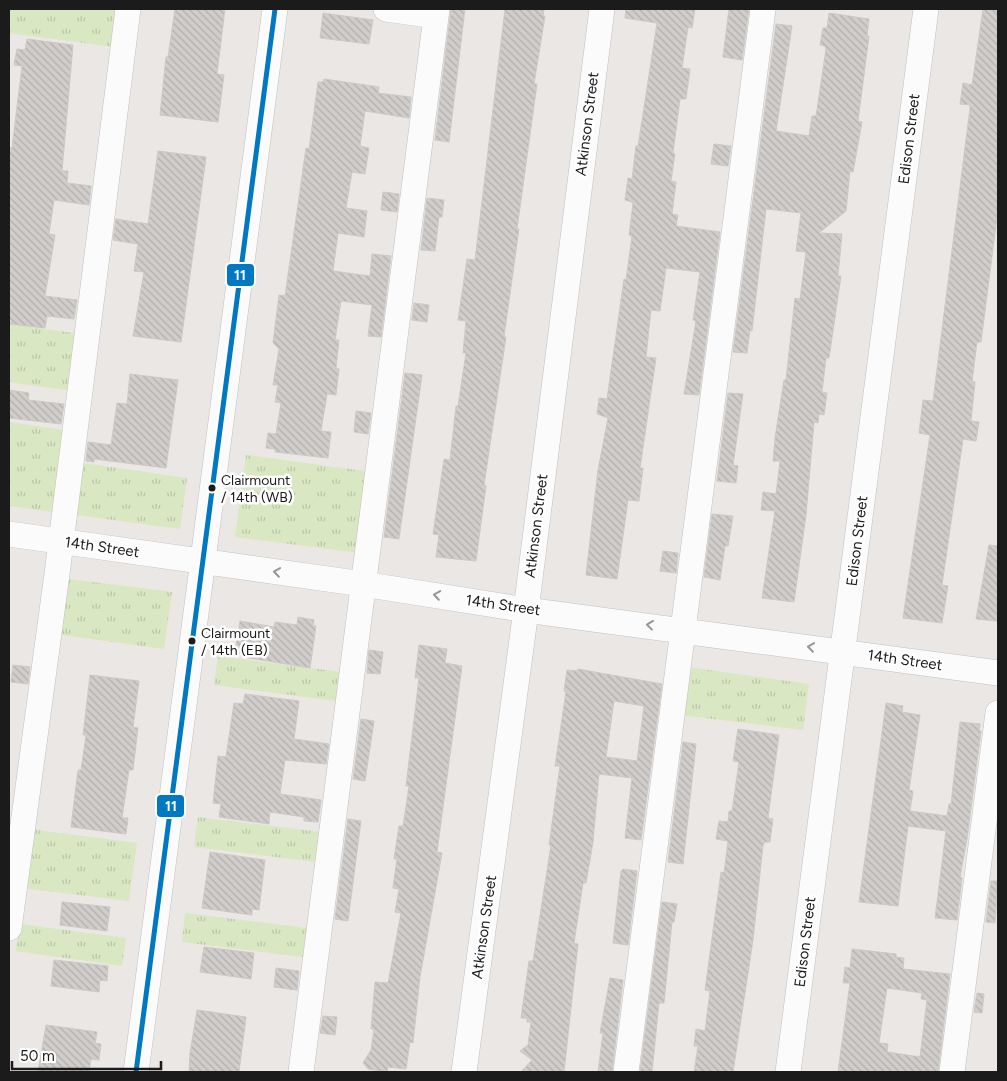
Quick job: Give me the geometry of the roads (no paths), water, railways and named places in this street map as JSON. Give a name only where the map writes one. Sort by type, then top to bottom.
[{"type":"street","points":[[9,928],[61,541],[128,9]]},
{"type":"street","points":[[136,1072],[275,9]]},
{"type":"street","points":[[301,1072],[437,12],[386,9]]},
{"type":"street","name":"Atkinson Street","points":[[464,1072],[526,610],[602,9]]},
{"type":"street","points":[[626,1072],[762,9]]},
{"type":"street","name":"Edison Street","points":[[788,1072],[926,9]]},
{"type":"street","name":"14th Street","points":[[9,534],[363,584],[526,610],[998,673]]},
{"type":"street","points":[[952,1072],[998,714]]},
{"type":"place","name":"Clairmount / 14th (WB)","points":[[212,488]]},
{"type":"place","name":"Clairmount / 14th (EB)","points":[[192,641]]}]
